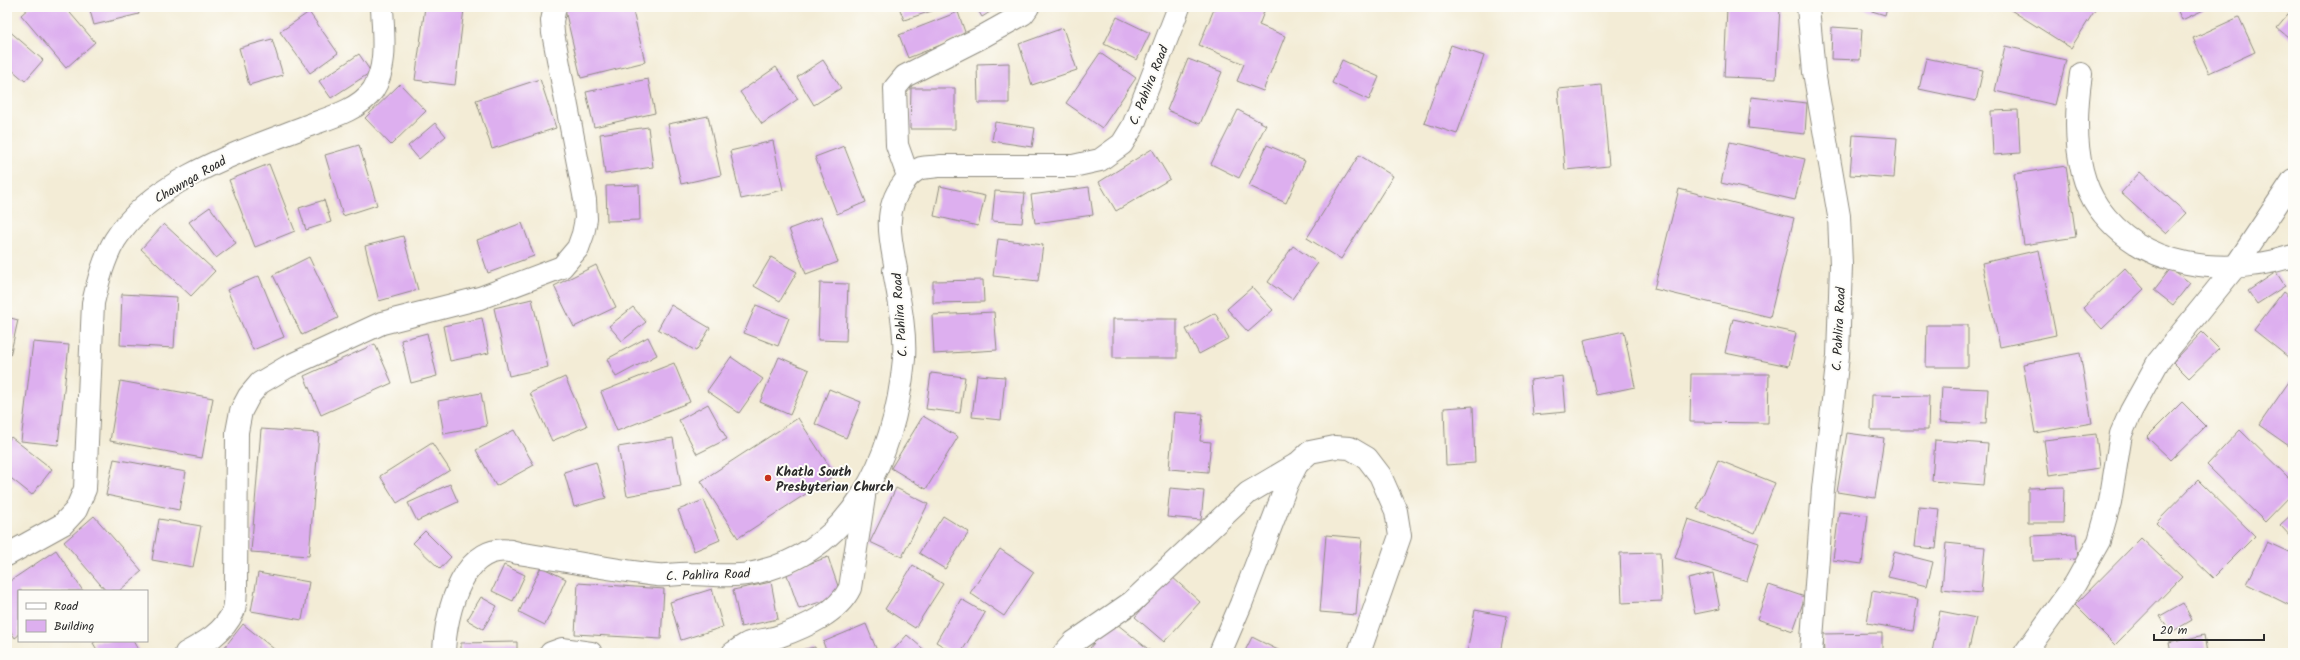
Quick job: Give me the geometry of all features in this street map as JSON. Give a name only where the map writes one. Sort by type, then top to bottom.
[{"type":"street","name":"Chawnga Road","points":[[7,555],[63,524],[76,510],[85,490],[93,302],[98,282],[115,240],[149,202],[200,170],[231,155],[330,118],[362,100],[372,90],[379,76],[383,56],[382,7]]},
{"type":"street","points":[[186,653],[211,639],[223,628],[234,611],[236,590],[237,432],[241,411],[249,396],[260,383],[286,367],[382,323],[480,298],[552,272],[570,259],[578,248],[586,219],[585,200],[553,33],[552,21],[555,7]]},
{"type":"street","points":[[908,176],[897,145],[895,88],[905,76],[980,38],[1023,14],[1028,7]]},
{"type":"street","name":"C. Pahlira Road","points":[[444,653],[445,631],[456,591],[467,573],[480,558],[493,551],[505,549],[518,553],[658,575],[685,573],[746,574],[768,569],[800,556],[824,542],[842,524],[865,490],[874,474],[892,425],[904,358],[900,310],[894,271],[896,269],[890,238],[889,212],[896,193],[908,176],[920,168],[940,166],[1073,166],[1100,160],[1122,144],[1133,126],[1179,7]]},
{"type":"street","name":"C. Pahlira Road","points":[[1808,7],[1814,72],[1839,216],[1841,265],[1838,356],[1823,490],[1810,653]]},
{"type":"street","points":[[2081,74],[2076,124],[2078,146],[2090,189],[2098,206],[2111,222],[2152,252],[2176,261],[2195,265],[2234,268],[2257,266],[2293,256]]},
{"type":"street","points":[[2025,653],[2075,584],[2099,541],[2110,502],[2121,434],[2131,411],[2158,362],[2234,268],[2293,180]]},
{"type":"street","points":[[1064,653],[1074,642],[1132,602],[1248,493],[1297,464],[1310,452],[1335,447],[1350,448],[1367,458],[1380,475],[1396,511],[1400,536],[1359,653]]},
{"type":"street","points":[[1220,653],[1241,604],[1287,484],[1297,464]]},
{"type":"street","points":[[733,653],[749,643],[765,641],[793,631],[824,615],[845,599],[850,588],[865,490]]},
{"type":"street","points":[[551,653],[562,649],[591,653]]},
{"type":"building","points":[[30,7],[65,7],[95,42],[66,68],[21,15]]},
{"type":"building","points":[[89,7],[137,7],[139,14],[94,25]]},
{"type":"building","points":[[425,7],[464,9],[455,85],[415,80]]},
{"type":"building","points":[[578,7],[632,7],[645,62],[581,78],[565,10]]},
{"type":"building","points":[[899,7],[944,7],[904,20]]},
{"type":"building","points":[[976,7],[998,7],[982,17]]},
{"type":"building","points":[[1215,7],[1252,7],[1264,12],[1259,25],[1285,36],[1263,91],[1237,81],[1244,64],[1199,45]]},
{"type":"building","points":[[1727,7],[1780,7],[1776,79],[1724,77]]},
{"type":"building","points":[[1859,7],[1887,7],[1885,15]]},
{"type":"building","points":[[2006,7],[2097,7],[2071,48]]},
{"type":"building","points":[[2176,7],[2210,7],[2182,20]]},
{"type":"building","points":[[2293,9],[2293,41],[2277,28]]},
{"type":"building","points":[[309,12],[338,53],[310,73],[280,32]]},
{"type":"building","points":[[958,12],[966,35],[908,58],[899,35]]},
{"type":"building","points":[[1117,17],[1150,33],[1137,60],[1104,44]]},
{"type":"building","points":[[2239,17],[2255,52],[2209,73],[2193,38]]},
{"type":"building","points":[[1832,27],[1862,29],[1860,60],[1831,59]]},
{"type":"building","points":[[1063,28],[1077,70],[1032,85],[1019,44]]},
{"type":"building","points":[[7,29],[43,60],[25,81],[11,69],[7,73]]},
{"type":"building","points":[[272,39],[283,75],[249,85],[239,48]]},
{"type":"building","points":[[1451,45],[1484,56],[1457,134],[1424,123]]},
{"type":"building","points":[[2005,46],[2066,60],[2055,105],[1995,91]]},
{"type":"building","points":[[1100,53],[1136,78],[1102,128],[1066,103]]},
{"type":"building","points":[[359,54],[371,72],[331,98],[319,81]]},
{"type":"building","points":[[1926,58],[1983,70],[1976,101],[1919,89]]},
{"type":"building","points":[[1188,59],[1222,72],[1200,124],[1167,110]]},
{"type":"building","points":[[823,60],[841,88],[814,105],[797,77]]},
{"type":"building","points":[[1342,60],[1379,77],[1369,100],[1332,83]]},
{"type":"building","points":[[1009,63],[1009,103],[978,103],[977,64]]},
{"type":"building","points":[[776,67],[798,99],[762,124],[740,92]]},
{"type":"building","points":[[540,79],[556,128],[492,149],[476,100]]},
{"type":"building","points":[[648,79],[655,113],[594,127],[586,92]]},
{"type":"building","points":[[400,84],[426,111],[391,145],[365,118]]},
{"type":"building","points":[[1602,85],[1609,166],[1565,170],[1558,89]]},
{"type":"building","points":[[911,88],[955,88],[955,129],[910,129]]},
{"type":"building","points":[[1751,97],[1807,103],[1805,134],[1748,128]]},
{"type":"building","points":[[1238,110],[1266,125],[1239,178],[1211,164]]},
{"type":"building","points":[[2018,110],[2020,153],[1993,155],[1991,111]]},
{"type":"building","points":[[708,116],[721,175],[681,184],[668,124]]},
{"type":"building","points":[[995,122],[1035,128],[1032,147],[992,141]]},
{"type":"building","points":[[435,123],[446,136],[419,159],[408,146]]},
{"type":"building","points":[[648,127],[653,167],[605,174],[600,134]]},
{"type":"building","points":[[1853,135],[1897,138],[1894,178],[1850,175]]},
{"type":"building","points":[[773,141],[783,190],[741,199],[730,151]]},
{"type":"building","points":[[1730,142],[1805,159],[1795,200],[1721,183]]},
{"type":"building","points":[[359,145],[377,205],[343,216],[325,155]]},
{"type":"building","points":[[1267,145],[1305,161],[1286,203],[1249,186]]},
{"type":"building","points":[[844,146],[866,202],[837,214],[815,157]]},
{"type":"building","points":[[1152,149],[1170,179],[1116,211],[1099,182]]},
{"type":"building","points":[[1359,155],[1393,176],[1341,259],[1307,238]]},
{"type":"building","points":[[269,164],[295,231],[255,247],[229,180]]},
{"type":"building","points":[[2066,166],[2076,237],[2024,245],[2014,174]]},
{"type":"building","points":[[2140,172],[2186,213],[2166,234],[2121,193]]},
{"type":"building","points":[[639,185],[640,220],[607,221],[606,186]]},
{"type":"building","points":[[940,186],[985,196],[978,226],[934,216]]},
{"type":"building","points":[[1089,187],[1093,215],[1035,223],[1031,195]]},
{"type":"building","points":[[1679,189],[1794,218],[1770,317],[1654,289]]},
{"type":"building","points":[[995,191],[1025,193],[1022,223],[992,221]]},
{"type":"building","points":[[324,200],[331,222],[306,230],[299,208]]},
{"type":"building","points":[[210,207],[236,243],[216,258],[189,222]]},
{"type":"building","points":[[821,217],[838,262],[806,274],[789,229]]},
{"type":"building","points":[[522,223],[534,256],[488,273],[477,240]]},
{"type":"building","points":[[164,224],[215,271],[191,296],[141,249]]},
{"type":"building","points":[[403,236],[418,290],[379,301],[365,246]]},
{"type":"building","points":[[998,239],[1043,245],[1038,281],[993,276]]},
{"type":"building","points":[[1293,246],[1318,263],[1292,299],[1268,282]]},
{"type":"building","points":[[2039,250],[2056,335],[2000,347],[1982,263]]},
{"type":"building","points":[[309,257],[338,318],[302,335],[273,275]]},
{"type":"building","points":[[771,257],[797,272],[780,301],[754,286]]},
{"type":"building","points":[[596,265],[616,307],[574,327],[554,286]]},
{"type":"building","points":[[2125,268],[2144,289],[2102,329],[2083,308]]},
{"type":"building","points":[[2171,268],[2190,283],[2173,305],[2154,290]]},
{"type":"building","points":[[2276,272],[2285,286],[2257,304],[2248,291]]},
{"type":"building","points":[[259,276],[284,337],[253,350],[227,290]]},
{"type":"building","points":[[983,280],[984,302],[933,303],[933,281]]},
{"type":"building","points":[[820,283],[848,284],[846,341],[818,340]]},
{"type":"building","points":[[1252,287],[1273,310],[1248,332],[1227,309]]},
{"type":"building","points":[[2283,292],[2293,300],[2293,361],[2254,330]]},
{"type":"building","points":[[122,294],[177,297],[174,348],[120,345]]},
{"type":"building","points":[[532,299],[548,367],[509,376],[494,308]]},
{"type":"building","points":[[671,305],[710,328],[696,351],[658,329]]},
{"type":"building","points":[[756,305],[789,318],[778,346],[744,333]]},
{"type":"building","points":[[633,307],[646,322],[622,341],[609,326]]},
{"type":"building","points":[[994,312],[997,350],[934,354],[932,315]]},
{"type":"building","points":[[1215,313],[1229,338],[1199,354],[1186,329]]},
{"type":"building","points":[[7,317],[18,320],[10,356],[7,356]]},
{"type":"building","points":[[482,318],[489,353],[450,361],[443,326]]},
{"type":"building","points":[[1113,319],[1177,319],[1177,358],[1113,358]]},
{"type":"building","points":[[1733,319],[1796,333],[1789,366],[1725,353]]},
{"type":"building","points":[[1927,325],[1968,325],[1968,367],[1926,367]]},
{"type":"building","points":[[1624,331],[1635,387],[1596,395],[1584,340]]},
{"type":"building","points":[[2202,332],[2219,349],[2189,378],[2173,362]]},
{"type":"building","points":[[427,333],[437,376],[411,383],[401,340]]},
{"type":"building","points":[[648,337],[657,355],[616,377],[607,359]]},
{"type":"building","points":[[33,342],[69,345],[58,445],[21,441]]},
{"type":"building","points":[[375,344],[392,383],[321,415],[304,376]]},
{"type":"building","points":[[2080,353],[2092,423],[2035,433],[2023,364]]},
{"type":"building","points":[[731,357],[763,379],[739,413],[707,391]]},
{"type":"building","points":[[779,357],[809,370],[790,415],[760,402]]},
{"type":"building","points":[[674,363],[690,402],[617,431],[601,392]]},
{"type":"building","points":[[931,373],[965,377],[960,413],[926,409]]},
{"type":"building","points":[[1691,374],[1769,374],[1768,423],[1690,422]]},
{"type":"building","points":[[977,375],[1005,377],[1001,420],[972,417]]},
{"type":"building","points":[[1563,376],[1566,412],[1533,415],[1530,380]]},
{"type":"building","points":[[2293,376],[2293,440],[2289,446],[2259,425]]},
{"type":"building","points":[[565,377],[587,426],[552,441],[530,393]]},
{"type":"building","points":[[120,381],[213,398],[202,458],[110,441]]},
{"type":"building","points":[[1942,387],[1988,389],[1986,424],[1940,422]]},
{"type":"building","points":[[829,389],[861,402],[846,438],[815,424]]},
{"type":"building","points":[[481,393],[487,426],[444,434],[438,401]]},
{"type":"building","points":[[1872,395],[1929,396],[1928,430],[1871,430]]},
{"type":"building","points":[[2182,402],[2206,426],[2171,460],[2147,437]]},
{"type":"building","points":[[708,404],[727,439],[697,454],[679,420]]},
{"type":"building","points":[[1473,406],[1475,463],[1446,465],[1444,408]]},
{"type":"building","points":[[1174,412],[1203,414],[1200,441],[1211,442],[1208,472],[1169,469]]},
{"type":"building","points":[[923,416],[958,437],[926,489],[891,468]]},
{"type":"building","name":"Khatla South Presbyterian Church","points":[[798,418],[835,475],[738,538],[701,481]]},
{"type":"building","points":[[261,429],[319,433],[309,556],[251,552]]},
{"type":"building","points":[[514,430],[534,465],[496,486],[476,450]]},
{"type":"building","points":[[2240,430],[2293,482],[2293,493],[2265,522],[2207,465]]},
{"type":"building","points":[[1847,433],[1884,438],[1875,498],[1837,492]]},
{"type":"building","points":[[2096,434],[2100,468],[2049,475],[2044,440]]},
{"type":"building","points":[[11,437],[52,469],[32,495],[7,475],[7,442]]},
{"type":"building","points":[[673,438],[681,486],[627,496],[618,447]]},
{"type":"building","points":[[1935,440],[1988,444],[1984,485],[1932,481]]},
{"type":"building","points":[[432,443],[450,470],[397,503],[380,476]]},
{"type":"building","points":[[114,459],[186,472],[179,510],[106,495]]},
{"type":"building","points":[[1718,460],[1775,483],[1755,533],[1697,509]]},
{"type":"building","points":[[596,462],[606,498],[574,507],[564,472]]},
{"type":"building","points":[[2198,480],[2255,536],[2213,578],[2156,523]]},
{"type":"building","points":[[450,484],[458,502],[417,521],[408,503]]},
{"type":"building","points":[[2064,487],[2063,523],[2028,523],[2028,488]]},
{"type":"building","points":[[896,488],[928,504],[902,557],[870,542]]},
{"type":"building","points":[[1170,488],[1204,491],[1201,520],[1167,517]]},
{"type":"building","points":[[704,500],[720,540],[694,551],[678,510]]},
{"type":"building","points":[[1919,507],[1940,509],[1936,549],[1915,547]]},
{"type":"building","points":[[1839,512],[1868,515],[1862,564],[1833,560]]},
{"type":"building","points":[[2293,513],[2293,539],[2280,525]]},
{"type":"building","points":[[94,516],[142,571],[120,590],[105,590],[64,542]]},
{"type":"building","points":[[943,516],[969,532],[945,569],[919,553]]},
{"type":"building","points":[[159,519],[201,526],[193,567],[152,560]]},
{"type":"building","points":[[1688,519],[1759,543],[1747,581],[1675,558]]},
{"type":"building","points":[[425,531],[451,557],[440,569],[413,543]]},
{"type":"building","points":[[2076,534],[2078,559],[2033,561],[2032,536]]},
{"type":"building","points":[[1326,535],[1362,538],[1356,615],[1320,612]]},
{"type":"building","points":[[2141,538],[2182,577],[2115,645],[2075,605]]},
{"type":"building","points":[[2267,542],[2293,554],[2293,607],[2247,584]]},
{"type":"building","points":[[1946,543],[1985,547],[1981,593],[1942,589]]},
{"type":"building","points":[[1000,549],[1034,572],[1004,616],[970,593]]},
{"type":"building","points":[[56,550],[82,590],[18,590],[18,636],[15,638],[7,626],[7,583]]},
{"type":"building","points":[[1660,552],[1662,601],[1622,603],[1620,553]]},
{"type":"building","points":[[1894,552],[1933,562],[1927,586],[1888,577]]},
{"type":"building","points":[[828,557],[841,595],[799,609],[786,572]]},
{"type":"building","points":[[504,565],[525,575],[513,601],[492,591]]},
{"type":"building","points":[[913,565],[943,584],[915,628],[885,609]]},
{"type":"building","points":[[541,567],[566,579],[545,625],[519,612]]},
{"type":"building","points":[[258,573],[309,582],[302,620],[251,611]]},
{"type":"building","points":[[1713,573],[1720,609],[1695,614],[1688,579]]},
{"type":"building","points":[[1171,576],[1200,602],[1164,642],[1135,617]]},
{"type":"building","points":[[771,582],[778,619],[741,627],[733,590]]},
{"type":"building","points":[[578,583],[664,589],[661,639],[575,634]]},
{"type":"building","points":[[1769,585],[1805,597],[1793,631],[1757,619]]},
{"type":"building","points":[[712,589],[723,627],[681,640],[670,602]]},
{"type":"building","points":[[1872,591],[1918,599],[1913,631],[1867,623]]},
{"type":"building","points":[[481,597],[497,606],[483,629],[467,620]]},
{"type":"building","points":[[961,599],[985,613],[961,653],[954,653],[936,642]]},
{"type":"building","points":[[2183,603],[2192,620],[2170,633],[2160,616]]},
{"type":"building","points":[[1475,610],[1507,616],[1500,653],[1467,653]]},
{"type":"building","points":[[1940,611],[1976,618],[1968,653],[1932,652]]},
{"type":"building","points":[[1112,620],[1153,653],[1096,653],[1090,648]]},
{"type":"building","points":[[243,624],[274,649],[270,653],[220,653]]},
{"type":"building","points":[[866,624],[878,653],[827,653],[823,642]]},
{"type":"building","points":[[1882,633],[1882,653],[1824,653],[1823,634]]},
{"type":"building","points":[[907,635],[928,653],[891,653]]},
{"type":"building","points":[[2204,635],[2207,653],[2171,653],[2169,643]]},
{"type":"building","points":[[1252,637],[1284,653],[1244,653]]},
{"type":"building","points":[[134,642],[139,651],[135,653],[99,653],[93,643]]},
{"type":"building","points":[[517,642],[517,653],[461,653],[461,643]]},
{"type":"building","points":[[815,647],[816,653],[790,653],[790,652]]},
{"type":"place","name":"Khatla South Presbyterian Church","points":[[768,478]]}]
